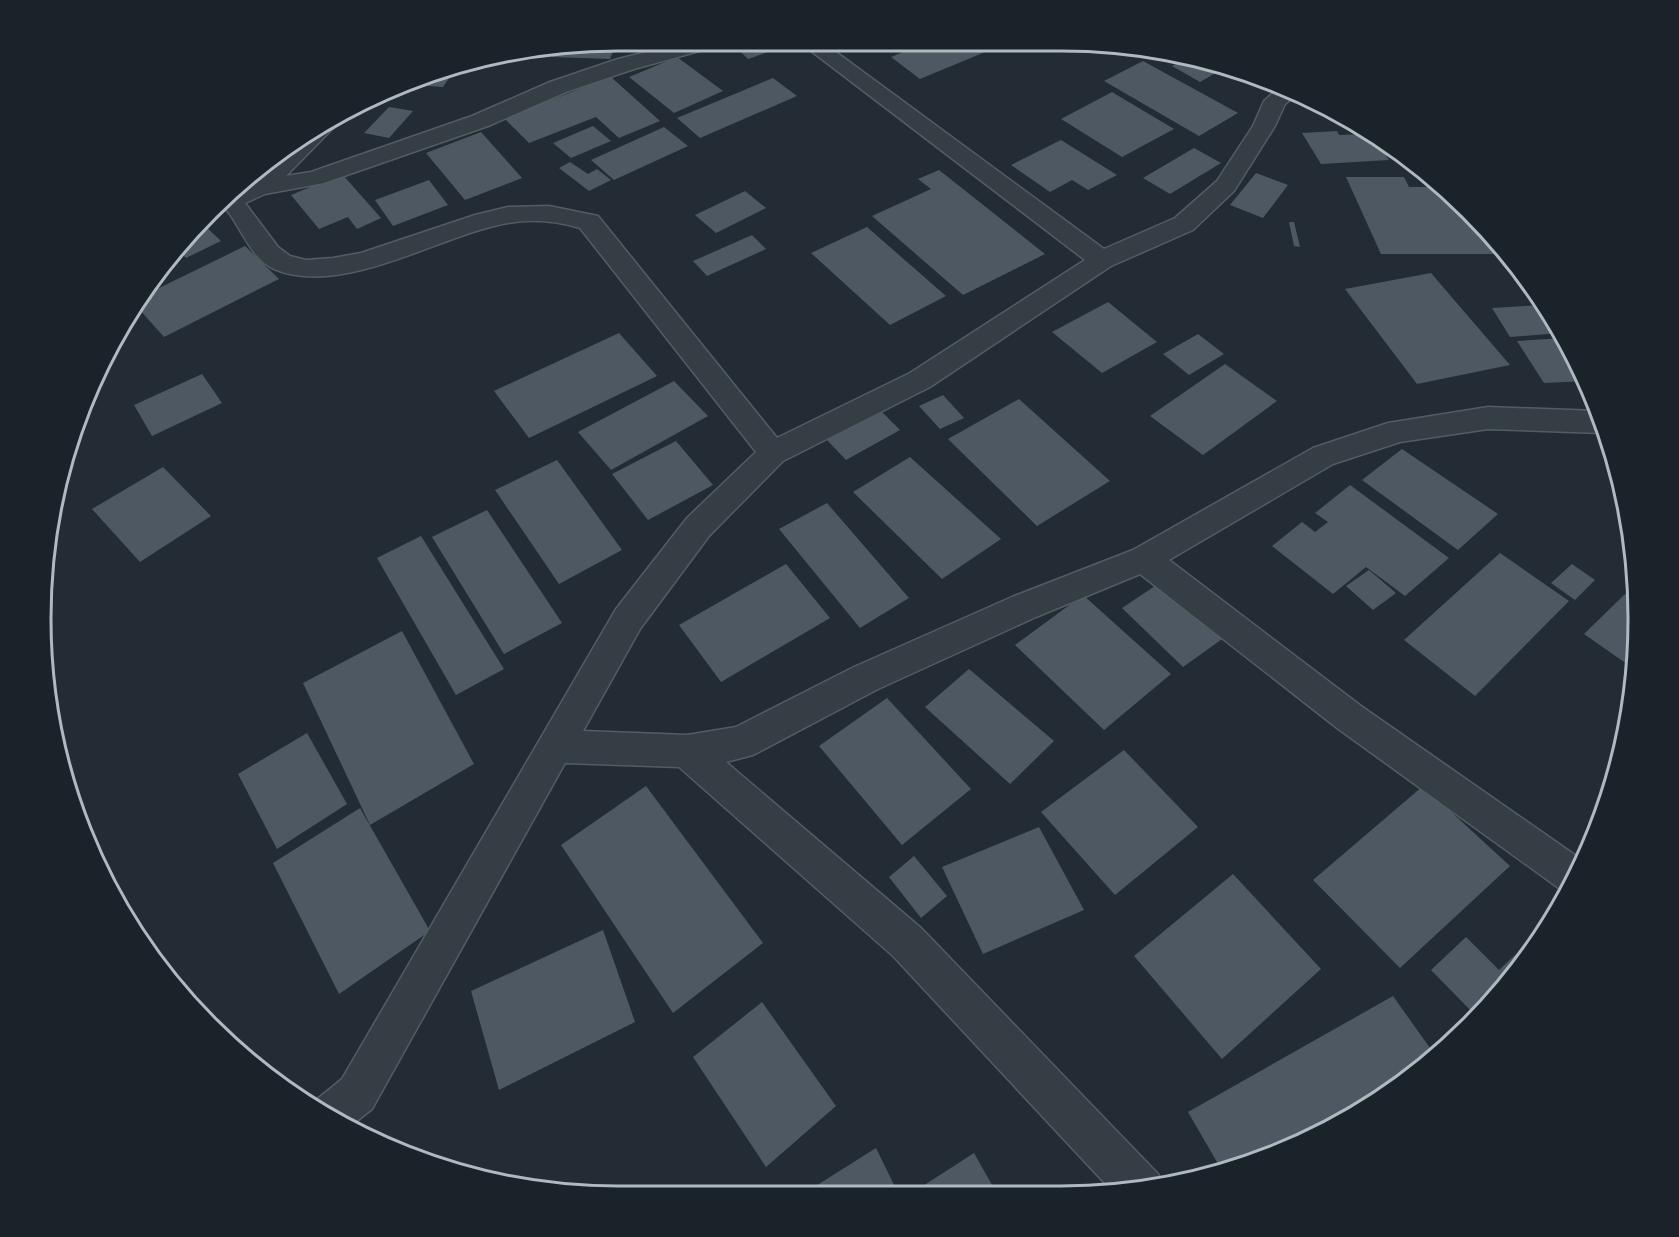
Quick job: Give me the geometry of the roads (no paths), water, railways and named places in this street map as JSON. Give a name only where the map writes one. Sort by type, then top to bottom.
[{"type":"street","points":[[241,194],[259,188],[316,178],[480,121],[558,87],[626,64],[676,51]]},
{"type":"street","points":[[821,51],[1102,260]]},
{"type":"street","points":[[336,1110],[357,1094],[628,619],[698,527],[773,453],[921,380],[1102,260],[1184,224],[1226,186],[1264,126],[1275,101],[1282,96]]},
{"type":"street","points":[[259,188],[306,145]]},
{"type":"street","points":[[232,203],[259,242],[282,263],[318,269],[358,262],[506,215],[536,212],[561,214],[589,222],[773,453]]},
{"type":"street","points":[[555,746],[687,751],[740,743],[866,678],[1024,607],[1144,559],[1323,456],[1398,431],[1488,418],[1593,422]]},
{"type":"street","points":[[1144,559],[1349,717],[1567,872]]},
{"type":"street","points":[[687,751],[907,942],[1134,1181]]}]
